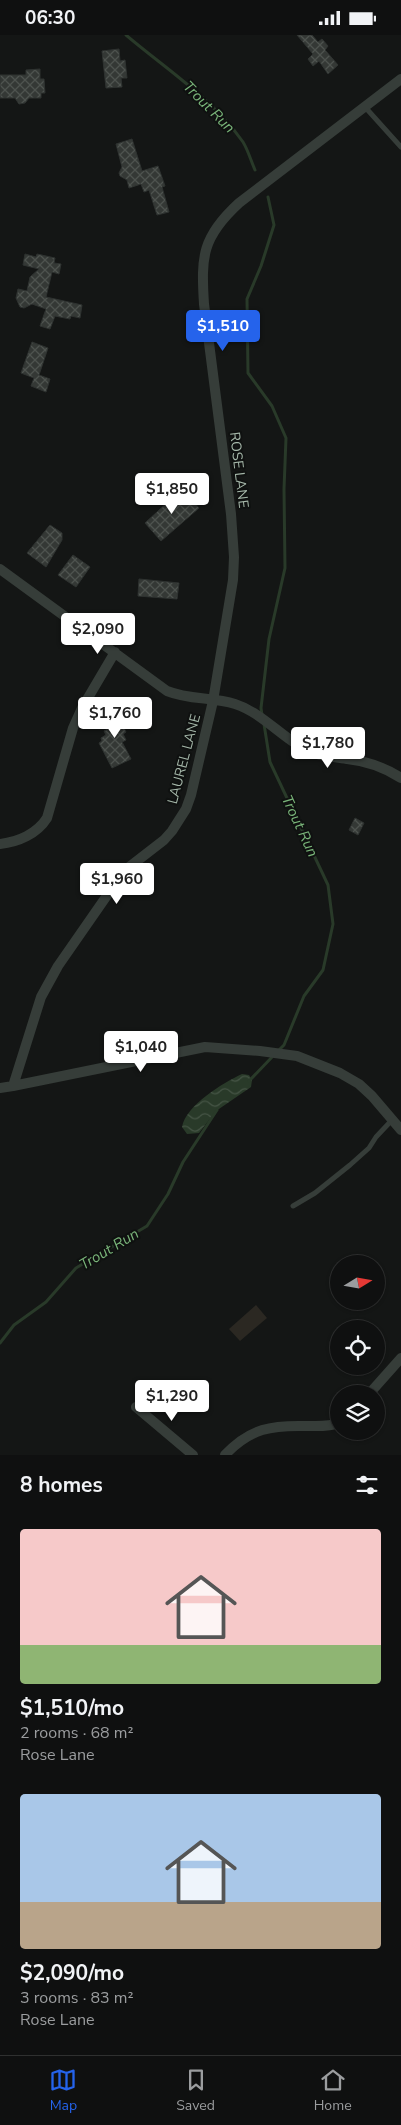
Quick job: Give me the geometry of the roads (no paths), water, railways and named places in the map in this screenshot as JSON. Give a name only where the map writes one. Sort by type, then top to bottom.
[{"type":"street","name":"ROSE LANE","points":[[213,701],[233,580],[234,557],[231,514],[204,304],[202,269],[205,250],[212,234],[223,218],[239,203],[401,79]]},
{"type":"street","points":[[0,569],[167,691],[177,695],[234,704],[259,717],[296,745],[308,751],[329,757],[370,763],[390,770],[401,778]]},
{"type":"street","points":[[0,844],[16,842],[39,828],[47,818],[73,728],[82,708],[115,652]]},
{"type":"street","name":"LAUREL LANE","points":[[13,1086],[41,997],[58,966],[97,913],[124,871],[164,840],[186,809],[213,701]]},
{"type":"street","points":[[0,1087],[13,1086],[205,1047],[270,1052],[297,1056],[323,1065],[352,1080],[372,1096],[401,1130]]},
{"type":"street","points":[[377,1385],[401,1359]]},
{"type":"street","points":[[136,1407],[193,1455]]},
{"type":"street","points":[[225,1455],[245,1437],[262,1429],[281,1425],[330,1425]]},
{"type":"lane","points":[[365,107],[401,147]]},
{"type":"lane","points":[[293,1206],[315,1193],[350,1165],[369,1148],[376,1137],[392,1120]]},
{"type":"water","points":[[242,1074],[249,1075],[252,1080],[251,1087],[216,1111],[199,1133],[187,1134],[182,1127],[190,1111],[206,1096]]},
{"type":"waterway","name":"Trout Run","points":[[126,35],[217,111],[243,142],[255,170]]},
{"type":"waterway","name":"Trout Run","points":[[262,715],[261,708],[269,639],[285,568],[284,489],[286,438],[272,406],[248,373],[247,299],[261,266],[274,225],[268,197]]},
{"type":"waterway","name":"Trout Run","points":[[264,724],[270,762],[328,885],[333,924],[323,970],[304,996],[284,1045],[279,1050]]},
{"type":"waterway","name":"Trout Run","points":[[249,1081],[274,1055]]},
{"type":"waterway","name":"Trout Run","points":[[0,1343],[14,1325],[46,1302],[76,1268],[147,1226],[168,1194],[183,1162],[217,1110]]}]
